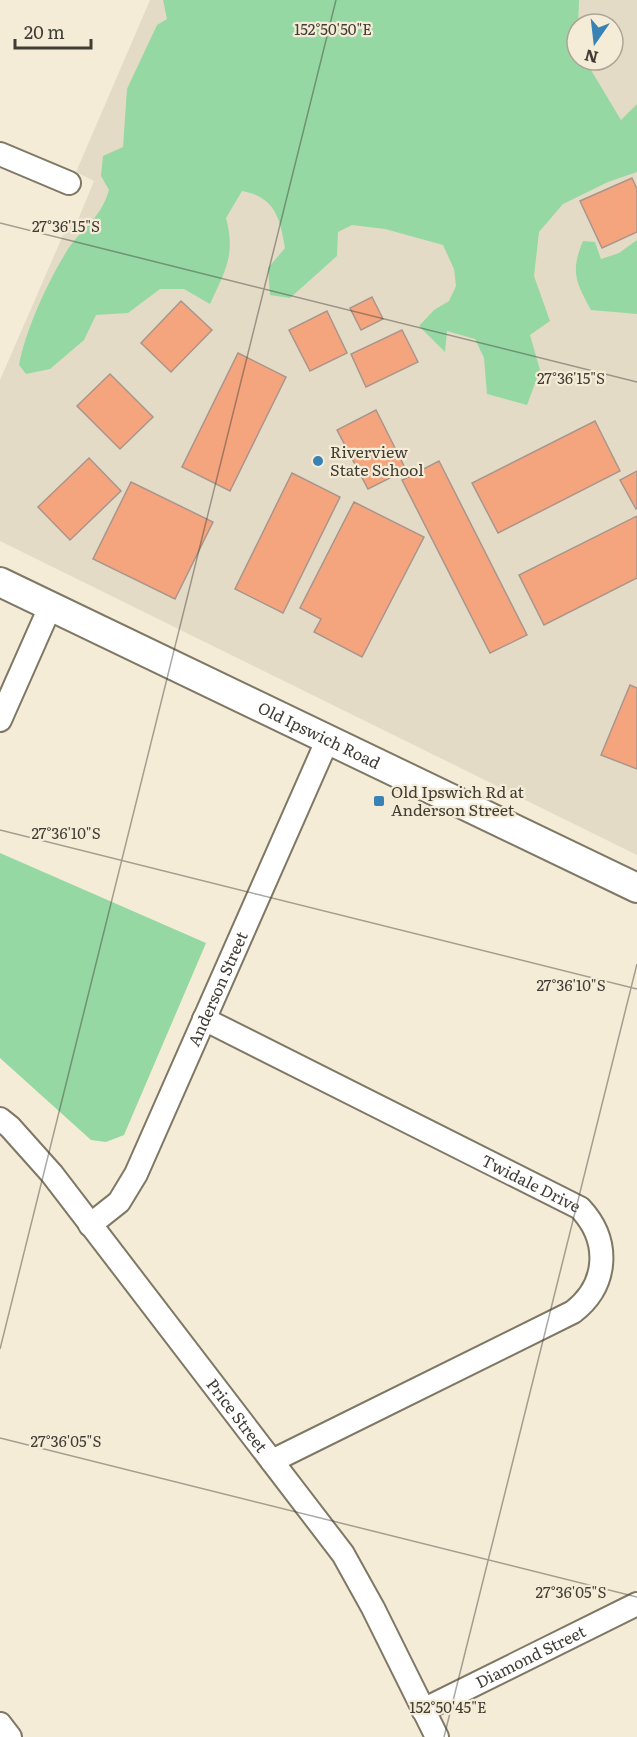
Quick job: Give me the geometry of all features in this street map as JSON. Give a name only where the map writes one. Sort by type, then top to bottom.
[{"type":"street","points":[[0,154],[69,183]]},
{"type":"street","name":"Old Ipswich Road","points":[[0,582],[637,888]]},
{"type":"street","points":[[0,720],[50,607]]},
{"type":"street","name":"Anderson Street","points":[[90,1225],[120,1202],[136,1174],[327,741]]},
{"type":"street","name":"Twidale Drive","points":[[204,1019],[580,1208],[597,1230],[602,1246],[598,1280],[583,1304],[573,1312],[272,1461]]},
{"type":"street","name":"Price Street","points":[[0,1119],[52,1174],[343,1554],[374,1608],[437,1737]]},
{"type":"street","name":"Diamond Street","points":[[423,1710],[637,1604]]},
{"type":"street","points":[[0,1724],[10,1737]]},
{"type":"shaded area","name":"Riverview State School","points":[[150,0],[637,0],[637,855],[0,541],[0,380],[70,219],[77,222],[94,181],[76,172]]},
{"type":"green space","points":[[163,0],[579,0],[579,12],[565,12],[565,72],[592,72],[621,120],[637,104],[637,172],[608,182],[563,204],[539,232],[534,276],[550,321],[530,335],[540,370],[527,405],[487,394],[484,358],[475,339],[447,331],[445,352],[419,326],[434,310],[449,301],[456,286],[454,269],[443,245],[385,229],[352,225],[338,232],[337,256],[290,298],[270,295],[268,268],[285,248],[281,227],[269,204],[262,198],[242,191],[226,218],[230,242],[229,253],[224,272],[210,304],[184,289],[160,289],[128,313],[96,315],[84,340],[50,369],[26,374],[19,365],[31,323],[58,266],[105,201],[109,190],[101,176],[103,156],[123,147],[127,89],[157,25],[167,19]]},
{"type":"green space","points":[[637,240],[637,314],[591,310],[576,277],[577,261],[583,241],[595,242],[601,259],[619,253]]},
{"type":"green space","points":[[0,853],[206,943],[124,1135],[106,1142],[91,1140],[0,1058]]},
{"type":"building","points":[[632,178],[637,189],[637,232],[602,248],[580,201]]},
{"type":"building","points":[[372,297],[383,319],[361,330],[350,308]]},
{"type":"building","points":[[181,301],[212,330],[171,372],[141,343]]},
{"type":"building","points":[[327,311],[347,353],[310,371],[289,330]]},
{"type":"building","points":[[402,330],[418,362],[366,387],[351,354]]},
{"type":"building","points":[[238,353],[286,377],[230,491],[182,467]]},
{"type":"building","points":[[110,374],[153,417],[120,449],[77,406]]},
{"type":"building","points":[[376,410],[406,470],[368,489],[337,430]]},
{"type":"building","points":[[595,421],[620,471],[498,533],[472,483]]},
{"type":"building","points":[[89,458],[121,491],[70,540],[38,507]]},
{"type":"building","points":[[439,461],[527,635],[490,653],[402,480]]},
{"type":"building","points":[[637,471],[637,508],[636,509],[620,480]]},
{"type":"building","points":[[292,473],[340,497],[283,613],[235,589]]},
{"type":"building","points":[[131,482],[213,522],[175,599],[93,559]]},
{"type":"building","points":[[354,502],[424,537],[362,657],[314,632],[321,619],[300,608]]},
{"type":"building","points":[[637,516],[637,578],[544,625],[519,575]]},
{"type":"building","points":[[630,685],[637,688],[637,769],[601,755]]},
{"type":"place","name":"Riverview State School","points":[[318,461]]},
{"type":"place","name":"Old Ipswich Rd at Anderson Street","points":[[379,801]]}]
